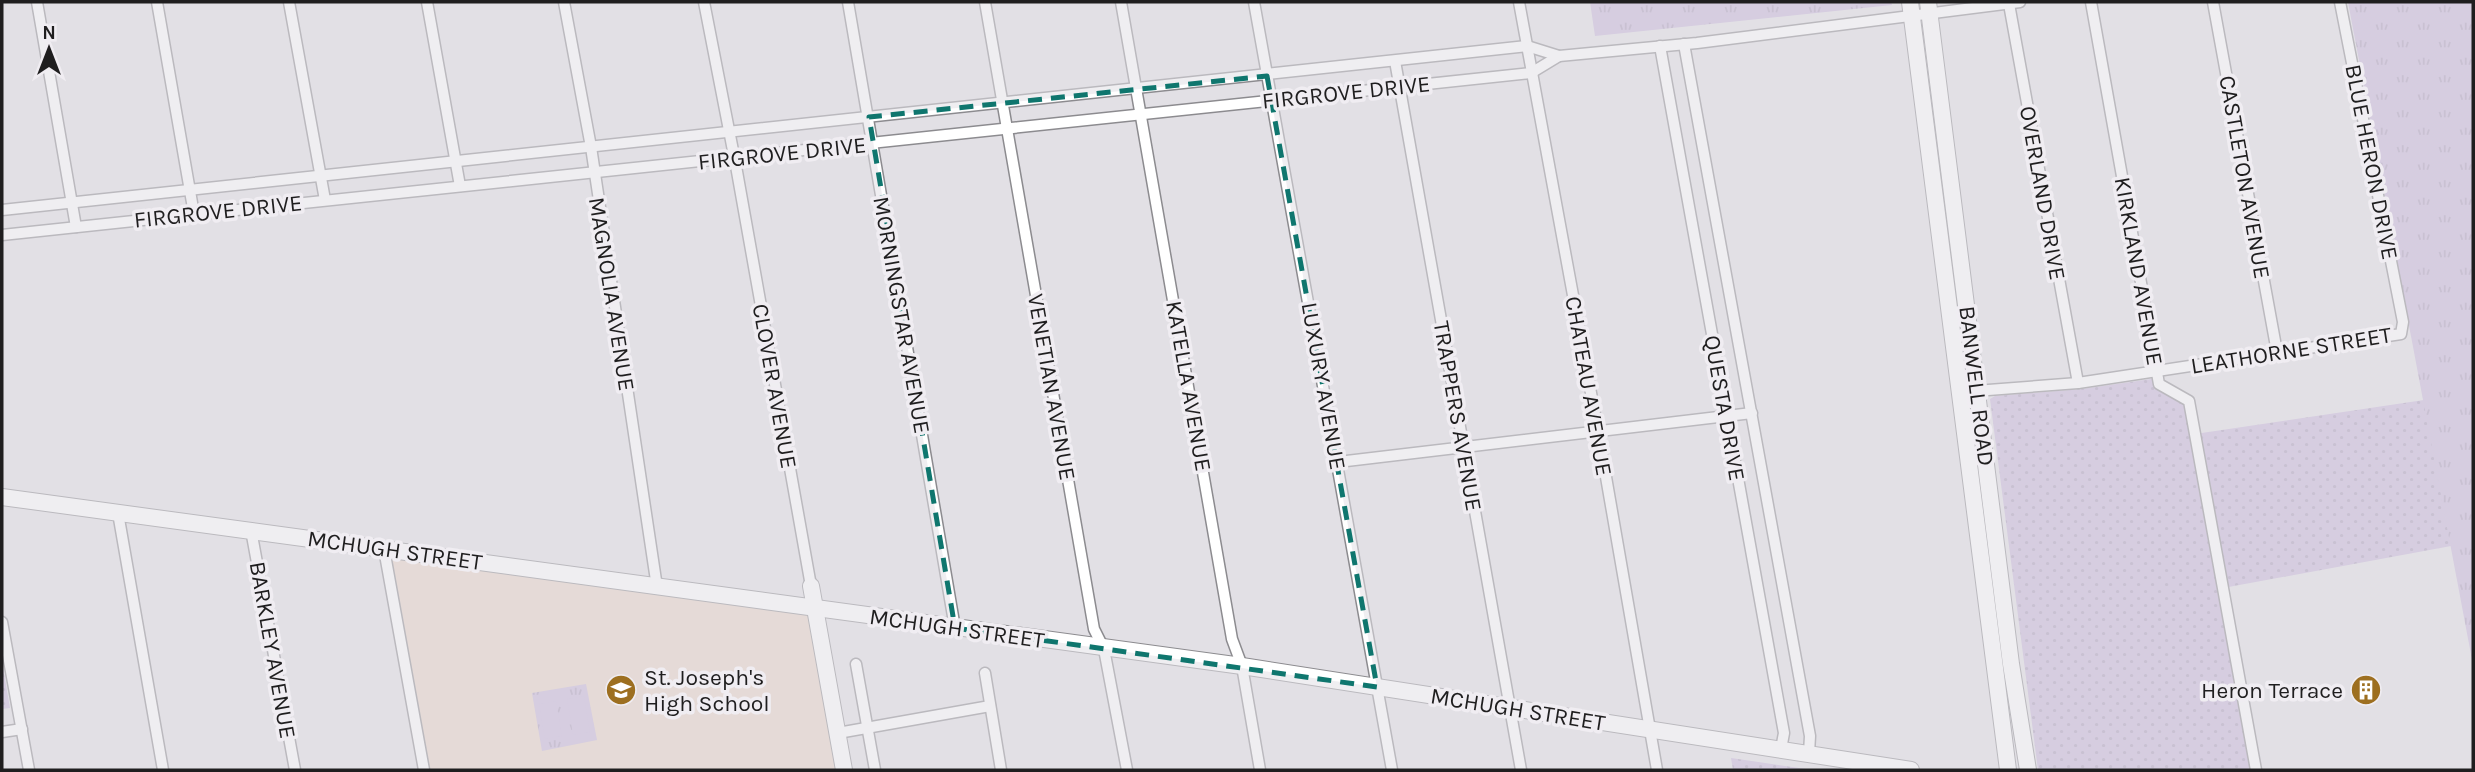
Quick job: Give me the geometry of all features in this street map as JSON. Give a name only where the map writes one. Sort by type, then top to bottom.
[{"type":"main road","name":"BANWELL ROAD","points":[[1928,8],[2008,770]]},
{"type":"main road","name":"BANWELL ROAD","points":[[1911,9],[2028,770]]},
{"type":"main road","name":"MCHUGH STREET","points":[[2,497],[1242,666],[1911,770]]},
{"type":"main road","name":"CLOVER AVENUE","points":[[811,586],[845,770]]},
{"type":"street","points":[[37,2],[76,227]]},
{"type":"street","points":[[157,2],[194,214]]},
{"type":"street","points":[[289,2],[325,200]]},
{"type":"street","points":[[427,2],[460,187]]},
{"type":"street","name":"MAGNOLIA AVENUE","points":[[564,2],[590,147],[657,587]]},
{"type":"street","name":"CLOVER AVENUE","points":[[704,2],[735,157],[811,586]]},
{"type":"street","name":"MORNINGSTAR AVENUE","points":[[848,2],[955,628]]},
{"type":"street","name":"VENETIAN AVENUE","points":[[985,2],[1093,622],[1104,649],[1127,770]]},
{"type":"street","name":"KATELLA AVENUE","points":[[1121,2],[1232,639],[1242,666],[1260,770]]},
{"type":"street","name":"LUXURY AVENUE","points":[[1254,2],[1392,770]]},
{"type":"street","name":"CHATEAU AVENUE","points":[[1519,2],[1657,770]]},
{"type":"street","name":"KIRKLAND AVENUE","points":[[2091,2],[2159,384],[2189,401],[2256,770]]},
{"type":"street","name":"CASTLETON AVENUE","points":[[2213,2],[2277,352]]},
{"type":"street","name":"BLUE HERON DRIVE","points":[[2340,2],[2403,322]]},
{"type":"street","name":"FIRGROVE DRIVE","points":[[2,210],[1527,46],[1559,56],[1684,44],[1911,9],[2014,3]]},
{"type":"street","name":"OVERLAND DRIVE","points":[[2014,3],[2078,383]]},
{"type":"street","name":"QUESTA DRIVE","points":[[1684,44],[1810,736],[1809,753]]},
{"type":"street","name":"QUESTA DRIVE","points":[[1660,46],[1784,733],[1781,749]]},
{"type":"street","name":"FIRGROVE DRIVE","points":[[2,236],[1531,73],[1559,56]]},
{"type":"street","name":"TRAPPERS AVENUE","points":[[1395,61],[1521,770]]},
{"type":"street","points":[[1693,232],[1717,229]]},
{"type":"street","name":"LEATHORNE STREET","points":[[1970,391],[2078,383],[2157,373],[2401,334],[2403,322]]},
{"type":"street","points":[[1338,462],[1752,413]]},
{"type":"street","points":[[118,513],[163,770]]},
{"type":"street","name":"BARKLEY AVENUE","points":[[251,530],[295,770]]},
{"type":"street","points":[[384,549],[424,770]]},
{"type":"street","points":[[1757,583],[1781,579]]},
{"type":"street","points":[[2,622],[29,770]]},
{"type":"street","points":[[856,664],[875,770]]},
{"type":"street","points":[[985,673],[1002,770]]},
{"type":"street","points":[[838,733],[990,706]]},
{"type":"street","points":[[2,732],[22,729]]},
{"type":"highlighted area","points":[[1267,76],[1377,687],[955,628],[869,117]]},
{"type":"shaded area","name":"St. Joseph's High School","points":[[384,549],[815,609],[844,770],[428,770]]},
{"type":"green space","points":[[1590,2],[1891,2],[1892,5],[1595,36]]},
{"type":"green space","points":[[2348,2],[2473,2],[2473,665]]},
{"type":"green space","points":[[2158,378],[2189,401],[2195,434],[2424,400],[2451,546],[2223,588],[2256,770],[2038,770],[1990,399],[1995,396],[2082,389]]},
{"type":"green space","points":[[2,662],[10,708],[2,709]]},
{"type":"green space","points":[[586,684],[597,740],[542,751],[532,693]]},
{"type":"green space","points":[[584,696],[590,732],[573,735],[567,699]]},
{"type":"green space","points":[[556,701],[562,736],[545,739],[539,704]]},
{"type":"green space","points":[[1731,758],[1813,770],[1733,770]]},
{"type":"place","name":"St. Joseph's High School","points":[[621,690]]},
{"type":"place","name":"Heron Terrace","points":[[2366,690]]}]
